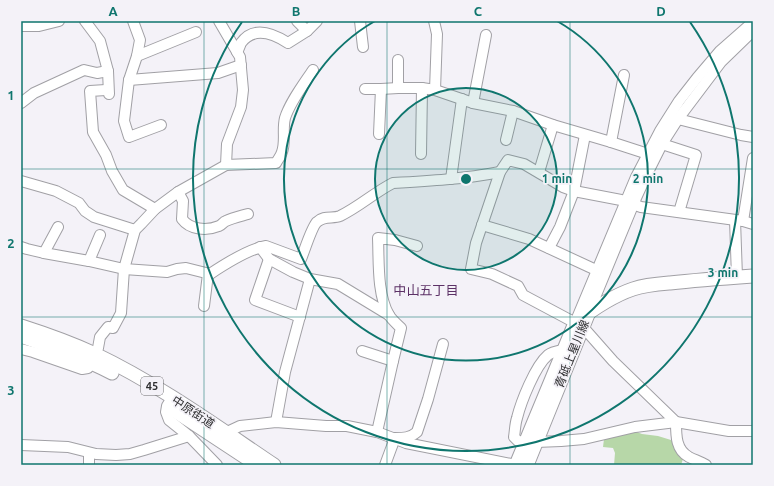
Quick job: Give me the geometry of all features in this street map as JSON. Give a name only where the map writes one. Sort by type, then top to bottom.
[{"type":"main road","name":"青砥上星川線","points":[[527,465],[531,441],[563,350],[589,312],[620,294],[635,288],[679,282],[753,276]]},
{"type":"main road","name":"青砥上星川線","points":[[516,465],[531,441],[579,325]]},
{"type":"main road","name":"中原街道","points":[[21,326],[43,334],[93,358],[132,383],[225,432],[274,465]]},
{"type":"main road","name":"中原街道","points":[[21,336],[48,346],[93,358]]},
{"type":"main road","name":"中原街道","points":[[169,402],[254,464]]},
{"type":"street","points":[[21,26],[39,26],[59,21]]},
{"type":"street","points":[[85,21],[100,41],[108,71],[107,92],[90,91],[93,132],[123,190],[155,209]]},
{"type":"street","points":[[134,21],[140,40],[137,56],[129,80],[124,122],[130,138],[161,125]]},
{"type":"street","points":[[219,21],[238,52],[241,65],[241,107],[227,144],[226,165]]},
{"type":"street","points":[[297,21],[307,30]]},
{"type":"street","points":[[238,52],[242,42],[248,36],[257,32],[268,33],[279,37],[288,44],[317,21]]},
{"type":"street","points":[[360,21],[363,47]]},
{"type":"street","points":[[434,21],[437,34],[436,90]]},
{"type":"street","points":[[589,312],[648,154],[660,131],[697,78],[720,51],[753,22]]},
{"type":"street","points":[[137,56],[196,32]]},
{"type":"street","points":[[579,325],[596,270],[662,144],[678,119],[721,62],[753,32]]},
{"type":"street","points":[[473,103],[486,35]]},
{"type":"street","points":[[398,60],[398,88]]},
{"type":"street","points":[[129,80],[218,73],[241,65]]},
{"type":"street","points":[[21,103],[34,93],[84,70],[97,73],[108,71]]},
{"type":"street","points":[[21,349],[82,369],[88,368],[98,348],[100,337],[108,327],[113,328],[121,313],[124,269],[136,230],[155,209],[178,192],[226,165],[276,163],[282,154],[284,145],[283,128],[285,118],[298,91],[313,70]]},
{"type":"street","points":[[611,142],[624,75]]},
{"type":"street","points":[[421,154],[422,88]]},
{"type":"street","points":[[365,89],[422,88],[436,90],[473,103],[513,111],[648,154]]},
{"type":"street","points":[[379,134],[381,89]]},
{"type":"street","points":[[451,179],[462,99]]},
{"type":"street","points":[[506,140],[513,111]]},
{"type":"street","points":[[678,119],[753,137]]},
{"type":"street","points":[[539,172],[553,125]]},
{"type":"street","points":[[549,248],[560,227],[574,191],[585,135]]},
{"type":"street","points":[[662,144],[696,154],[678,212]]},
{"type":"street","points":[[737,278],[739,220],[753,158]]},
{"type":"street","points":[[706,465],[683,453],[677,442],[676,422],[613,361],[579,325],[523,295],[518,286],[492,274],[471,269],[476,243],[500,172],[508,160],[524,164],[563,187],[574,191],[678,212],[739,220],[753,224]]},
{"type":"street","points":[[21,246],[44,253],[124,269],[166,272],[186,268],[210,274],[239,257],[260,247],[266,246],[301,259],[316,222],[325,218],[340,216],[393,183],[451,179],[500,172]]},
{"type":"street","points":[[21,181],[56,191],[79,203],[85,211],[94,217],[136,230]]},
{"type":"street","points":[[178,192],[183,201],[182,219],[184,222],[199,229],[208,230],[221,226],[226,221],[248,214]]},
{"type":"street","points":[[482,225],[529,239],[596,270]]},
{"type":"street","points":[[44,253],[58,228]]},
{"type":"street","points":[[89,261],[100,235]]},
{"type":"street","points":[[389,315],[383,303],[378,238],[395,240],[417,246]]},
{"type":"street","points":[[260,247],[269,258],[293,272],[310,279],[338,284],[389,315],[401,328],[392,361],[377,432]]},
{"type":"street","points":[[269,258],[255,300],[300,317]]},
{"type":"street","points":[[204,306],[208,274]]},
{"type":"street","points":[[276,422],[285,372],[310,279]]},
{"type":"street","points":[[395,438],[407,438],[417,432],[443,344]]},
{"type":"street","points":[[563,350],[555,351],[549,354],[537,368],[526,391],[517,417],[514,437],[518,441],[561,441],[584,439],[635,427],[676,422],[729,431],[753,431]]},
{"type":"street","points":[[362,351],[392,361]]},
{"type":"street","points":[[169,402],[166,412],[169,420],[189,436],[213,463]]},
{"type":"street","points":[[225,432],[240,426],[276,422],[347,426],[377,432],[406,443],[516,465]]},
{"type":"street","points":[[21,445],[68,447],[89,453],[130,454],[189,436]]},
{"type":"street","points":[[385,465],[395,438]]},
{"type":"street","points":[[89,453],[89,465]]},
{"type":"green space","points":[[634,431],[671,440],[684,456],[681,465],[614,465],[615,453],[613,448],[603,447],[604,439]]},
{"type":"district","name":"中山五丁目","points":[[426,290]]}]
